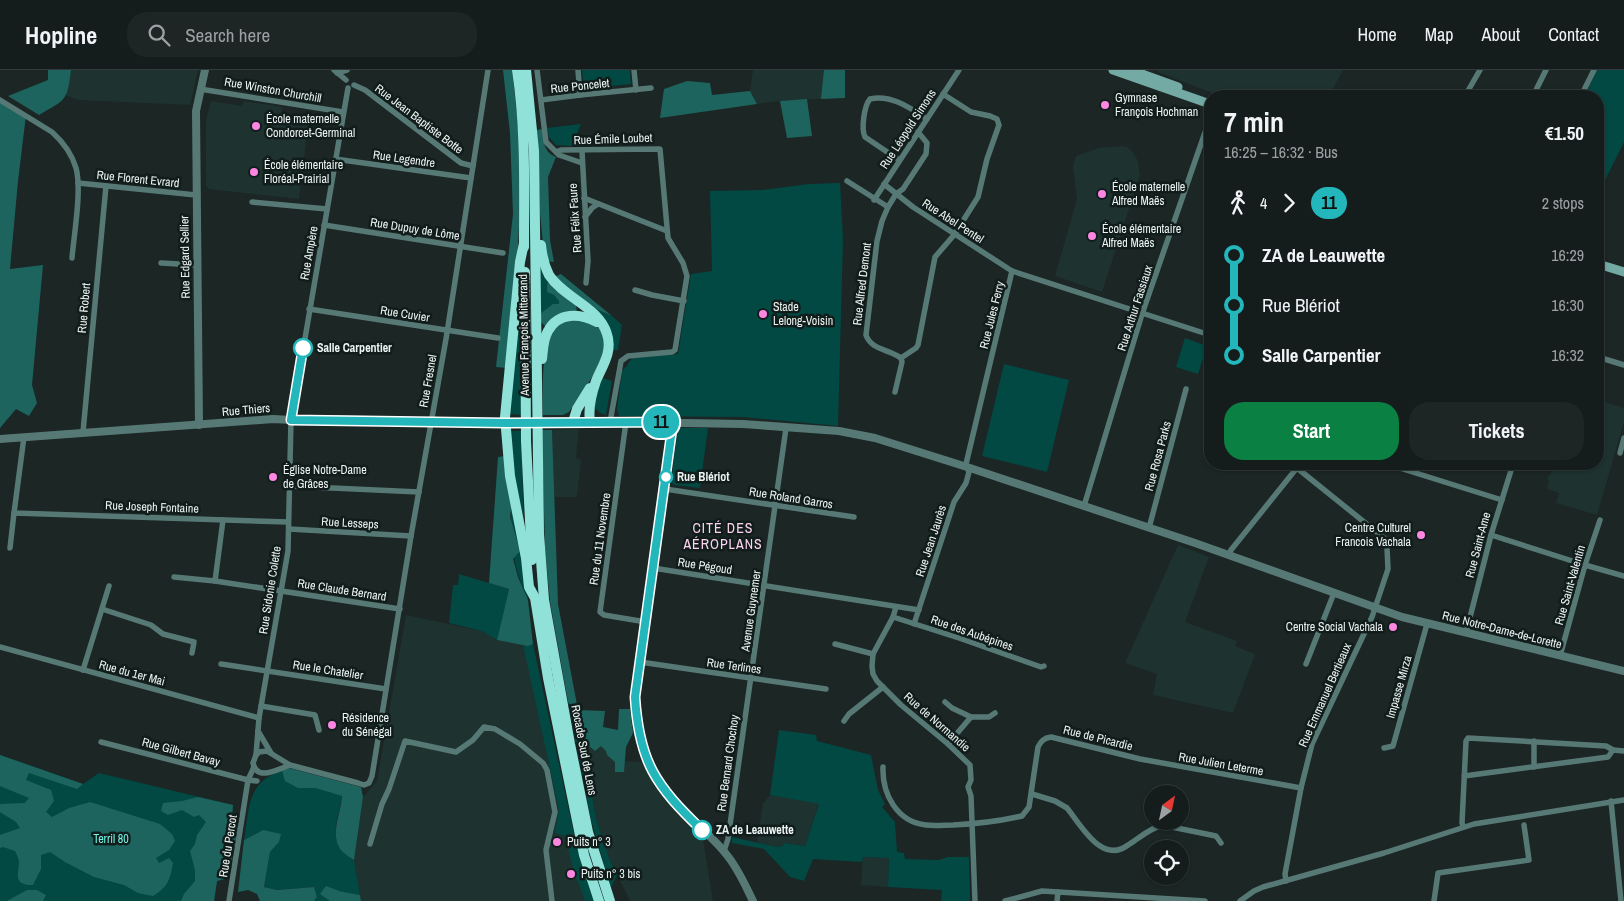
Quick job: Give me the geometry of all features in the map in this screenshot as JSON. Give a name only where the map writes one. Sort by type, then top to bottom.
[{"type":"highway","name":"Avenue François Mitterrand","points":[[518,70],[525,153],[526,441],[530,538],[540,599]]},
{"type":"highway","name":"Avenue François Mitterrand","points":[[526,70],[534,151],[540,599]]},
{"type":"highway","points":[[535,210],[543,259],[550,275],[561,288],[593,314],[601,323],[608,336],[609,348],[604,366],[589,403],[590,422]]},
{"type":"highway","points":[[524,243],[520,262],[509,423],[510,476],[526,558],[529,587],[540,599]]},
{"type":"highway","points":[[537,380],[546,336],[555,322],[565,316],[571,316],[589,318],[601,323]]},
{"type":"highway","points":[[573,422],[577,410],[590,388],[596,382]]},
{"type":"highway","name":"Rocade Sud de Lens","points":[[540,599],[542,642],[558,725],[584,855],[599,901]]},
{"type":"highway","name":"Rocade Sud de Lens","points":[[540,599],[588,832],[610,901]]},
{"type":"main road","points":[[1113,70],[1204,102]]},
{"type":"main road","points":[[1131,70],[1204,97]]},
{"type":"main road","points":[[1604,263],[1624,267]]},
{"type":"main road","points":[[1604,264],[1624,272]]},
{"type":"street","name":"Rue Edgard Sellier","points":[[199,425],[196,111],[205,70]]},
{"type":"street","points":[[335,71],[348,70],[348,79],[344,84],[348,88],[352,88],[354,85],[353,81],[348,79],[335,71]]},
{"type":"street","name":"Rue Fresnel","points":[[290,765],[358,783],[369,783],[372,776],[447,331],[488,70]]},
{"type":"street","name":"Rue Émile Loubet","points":[[537,70],[546,142],[559,155],[582,163]]},
{"type":"street","points":[[578,70],[579,95]]},
{"type":"street","points":[[634,70],[636,90]]},
{"type":"street","name":"Rue Léopold Simons","points":[[874,200],[959,70]]},
{"type":"street","points":[[1468,90],[1480,70]]},
{"type":"street","points":[[1536,90],[1546,70]]},
{"type":"street","points":[[1584,90],[1594,70]]},
{"type":"street","name":"Rue Jean Baptiste Botte","points":[[354,85],[365,90],[461,163],[472,166]]},
{"type":"street","name":"Rue Ampère","points":[[291,420],[342,112],[348,88]]},
{"type":"street","name":"Rue Poncelet","points":[[541,100],[651,88]]},
{"type":"street","name":"Rue Winston Churchill","points":[[200,89],[342,112]]},
{"type":"street","points":[[895,392],[902,362],[901,358],[918,345],[935,257],[954,235],[978,197],[987,159],[999,125],[997,119],[971,112],[943,94]]},
{"type":"street","points":[[899,160],[865,137],[862,131],[866,104],[870,99],[877,97],[891,100],[927,119]]},
{"type":"street","name":"Rue Florent Evrard","points":[[0,100],[43,125],[59,138],[72,156],[76,167],[78,183],[196,195]]},
{"type":"street","name":"Rue Alfred Demont","points":[[901,358],[896,354],[874,346],[868,342],[866,335],[877,241],[882,221],[896,194],[903,189],[926,154],[927,143],[918,132]]},
{"type":"street","name":"Rue Arthur Fassiaux","points":[[1084,506],[1142,314],[1204,135]]},
{"type":"street","name":"Rue Émile Loubet","points":[[556,152],[562,150],[660,149],[667,231],[672,246],[687,272],[684,300]]},
{"type":"street","name":"Rue Félix Faure","points":[[582,151],[588,261],[586,283]]},
{"type":"street","name":"Rue Legendre","points":[[335,159],[471,178]]},
{"type":"street","points":[[847,181],[874,200],[888,207]]},
{"type":"street","points":[[72,258],[78,183]]},
{"type":"street","name":"Rue Abel Pentel","points":[[884,184],[954,235],[1012,271]]},
{"type":"street","name":"Rue Robert","points":[[83,432],[106,186]]},
{"type":"street","points":[[584,198],[667,231]]},
{"type":"street","points":[[252,202],[327,209]]},
{"type":"street","points":[[585,217],[598,204]]},
{"type":"street","points":[[658,227],[666,220]]},
{"type":"street","name":"Rue Dupuy de Lôme","points":[[324,225],[503,253]]},
{"type":"street","points":[[161,263],[196,265]]},
{"type":"street","name":"Rue Jules Ferry","points":[[968,467],[966,464],[1012,271],[1204,334]]},
{"type":"street","points":[[573,422],[610,422],[621,361],[628,356],[672,352],[675,350],[684,300],[635,290]]},
{"type":"street","name":"Rue Cuvier","points":[[309,309],[498,338]]},
{"type":"street","points":[[1604,359],[1624,365]]},
{"type":"street","name":"Rue Rosa Parks","points":[[1149,528],[1186,389]]},
{"type":"street","name":"Rue Thiers","points":[[0,439],[273,419],[509,423],[573,422]]},
{"type":"street","name":"Rue Sidonie Colette","points":[[256,755],[259,718],[288,551],[291,420]]},
{"type":"street","name":"Rue Notre-Dame-de-Lorette","points":[[610,422],[743,424],[859,434],[911,448],[968,467],[1427,624],[1624,671]]},
{"type":"street","name":"Rue du 11 Novembre","points":[[626,422],[600,609],[601,614],[604,615],[646,622]]},
{"type":"street","points":[[673,422],[635,697],[636,724],[646,759],[662,788],[672,801],[724,851],[736,868],[753,901]]},
{"type":"street","name":"Avenue Guynemer","points":[[751,678],[786,428]]},
{"type":"street","points":[[10,548],[24,437]]},
{"type":"street","points":[[1620,453],[1623,442]]},
{"type":"street","name":"Rue Jean Jaurès","points":[[914,624],[954,502],[966,483],[969,472],[968,467]]},
{"type":"street","points":[[1229,555],[1295,470]]},
{"type":"street","name":"Rue Emmanuel Bertieaux","points":[[1286,881],[1285,874],[1301,788],[1312,744],[1376,608],[1388,569],[1384,538],[1303,470]]},
{"type":"street","points":[[1406,470],[1502,500]]},
{"type":"street","name":"Rue Saint-Ame","points":[[1466,633],[1491,535],[1511,470]]},
{"type":"street","points":[[289,486],[419,492]]},
{"type":"street","name":"Rue Roland Garros","points":[[665,490],[854,517]]},
{"type":"street","name":"Rue Joseph Fontaine","points":[[14,513],[288,522]]},
{"type":"street","points":[[215,581],[223,520]]},
{"type":"street","name":"Rue Saint-Valentin","points":[[1560,656],[1585,565],[1600,520]]},
{"type":"street","name":"Rue Lesseps","points":[[289,529],[411,536]]},
{"type":"street","points":[[1491,535],[1624,576]]},
{"type":"street","name":"Rue Pégoud","points":[[654,568],[919,610]]},
{"type":"street","name":"Rue Claude Bernard","points":[[174,578],[215,581],[400,609]]},
{"type":"street","points":[[83,670],[109,586]]},
{"type":"street","points":[[1306,664],[1334,592]]},
{"type":"street","points":[[835,644],[873,654],[894,617],[896,606]]},
{"type":"street","points":[[102,609],[151,625],[163,634],[194,642],[192,653]]},
{"type":"street","name":"Rue des Aubépines","points":[[894,617],[1041,667],[1044,666]]},
{"type":"street","name":"Impasse Mirza","points":[[1384,748],[1393,746],[1427,624]]},
{"type":"street","name":"Rue du 1er Mai","points":[[0,647],[259,718]]},
{"type":"street","name":"Rue de Normandie","points":[[873,654],[873,674],[883,687],[970,765],[971,780],[968,787],[971,796],[975,901]]},
{"type":"street","name":"Rue Terlines","points":[[640,662],[826,689]]},
{"type":"street","name":"Rue le Chatelier","points":[[221,664],[386,689]]},
{"type":"street","name":"Rue Bernard Chochoy","points":[[724,851],[728,839],[751,678]]},
{"type":"street","points":[[844,721],[883,687]]},
{"type":"street","points":[[945,702],[952,708],[971,717],[988,717],[995,713]]},
{"type":"street","points":[[261,706],[315,714],[319,730]]},
{"type":"street","points":[[948,744],[971,717]]},
{"type":"street","points":[[370,844],[382,804],[405,741],[452,753],[473,740],[484,727],[495,729],[520,744],[543,763],[547,770],[556,812],[546,850],[552,901]]},
{"type":"street","points":[[258,731],[272,754],[276,762],[269,772],[258,772],[253,762],[256,755],[263,751],[272,754],[290,765]]},
{"type":"street","name":"Rue de Picardie","points":[[883,767],[884,787],[893,805],[901,814],[913,821],[926,825],[972,824],[1022,816],[1029,807],[1038,747],[1046,737],[1137,759]]},
{"type":"street","points":[[1463,826],[1464,776],[1466,741],[1468,738],[1606,746],[1613,750],[1624,751]]},
{"type":"street","points":[[1534,741],[1534,767]]},
{"type":"street","name":"Rue Gilbert Bavay","points":[[101,742],[257,781]]},
{"type":"street","points":[[1464,776],[1608,757],[1613,750]]},
{"type":"street","name":"Rue Julien Leterme","points":[[1137,759],[1301,788]]},
{"type":"street","name":"Rue du Percot","points":[[247,794],[257,781],[269,772],[290,765]]},
{"type":"street","name":"Rue du Percot","points":[[229,901],[248,780],[254,767]]},
{"type":"street","points":[[1032,794],[1062,804],[1094,842],[1107,850],[1116,851],[1124,849],[1153,828],[1162,825],[1216,836],[1221,843]]},
{"type":"street","points":[[1240,901],[1250,898],[1257,889],[1384,853],[1463,826],[1539,812],[1624,800]]},
{"type":"street","points":[[1611,801],[1621,901]]},
{"type":"street","points":[[1434,901],[1438,873],[1529,860],[1524,825]]},
{"type":"street","points":[[1004,901],[1037,892],[1058,892],[1205,901]]},
{"type":"street","points":[[1057,901],[1058,892]]},
{"type":"shaded area","points":[[65,70],[198,70],[190,105],[78,100],[63,94]]},
{"type":"shaded area","points":[[753,70],[836,70],[837,98],[757,104],[750,91]]},
{"type":"shaded area","points":[[1158,70],[1343,70],[1332,90],[1204,90],[1158,72]]},
{"type":"shaded area","points":[[211,101],[242,106],[244,101],[282,107],[281,113],[309,118],[299,199],[209,189],[206,186],[206,120]]},
{"type":"shaded area","points":[[1128,147],[1134,154],[1138,161],[1140,175],[1102,292],[1055,276],[1077,199],[1073,167],[1076,156],[1099,148]]},
{"type":"shaded area","points":[[1604,402],[1624,408],[1624,422],[1597,515],[1556,503],[1559,493],[1547,489],[1549,481],[1547,480],[1549,475],[1551,475],[1552,470],[1604,470]]},
{"type":"shaded area","points":[[579,429],[576,458],[581,460],[577,497],[554,497],[552,430]]},
{"type":"shaded area","points":[[1178,545],[1209,557],[1185,622],[1237,641],[1235,646],[1255,654],[1233,713],[1153,695],[1157,674],[1125,663]]},
{"type":"shaded area","points":[[406,615],[482,631],[497,640],[528,646],[590,901],[361,901],[354,860],[363,797],[377,781]]},
{"type":"shaded area","points":[[580,722],[622,761],[643,762],[660,792],[677,813],[703,839],[713,901],[630,901],[609,858],[596,819]]},
{"type":"shaded area","points":[[770,795],[819,803],[805,846],[786,843],[778,847],[757,842],[763,804]]},
{"type":"shaded area","points":[[863,857],[889,858],[888,887],[861,885]]},
{"type":"green space","points":[[48,70],[71,70],[66,94],[55,106],[39,115],[8,96],[48,80]]},
{"type":"green space","points":[[503,70],[512,70],[519,134],[520,173],[518,246],[507,368],[496,367],[513,214],[510,133]]},
{"type":"green space","points":[[582,70],[630,70],[631,84],[584,89]]},
{"type":"green space","points":[[824,70],[845,70],[845,98],[821,99]]},
{"type":"green space","points":[[1597,70],[1624,70],[1624,142],[1604,182],[1604,90],[1588,90]]},
{"type":"green space","points":[[687,81],[710,83],[712,95],[750,91],[757,104],[660,118],[664,89]]},
{"type":"green space","points":[[807,99],[812,136],[787,138],[780,101]]},
{"type":"green space","points":[[0,100],[26,115],[10,269],[43,265],[32,385],[37,403],[29,416],[16,409],[0,428]]},
{"type":"green space","points":[[581,124],[572,146],[556,145],[549,137],[547,128]]},
{"type":"green space","points":[[542,129],[546,149],[556,157],[548,177],[550,240],[554,262],[546,261],[544,255],[540,213],[537,130]]},
{"type":"green space","name":"Stade Lelong-Voisin","points":[[840,183],[843,240],[838,426],[743,417],[619,416],[617,409],[622,371],[633,358],[678,354],[691,274],[712,271],[710,191],[763,190],[809,184]]},
{"type":"green space","points":[[540,267],[542,267],[560,304],[540,314]]},
{"type":"green space","points":[[561,274],[612,316],[594,308],[554,277]]},
{"type":"green space","points":[[550,280],[576,304],[577,313],[547,328],[540,321],[540,314],[553,304],[559,304],[554,295],[547,292],[547,285]]},
{"type":"green space","points":[[519,304],[522,305],[522,415],[510,414]]},
{"type":"green space","points":[[594,308],[612,316],[622,325],[618,350],[614,350],[613,337],[609,327]]},
{"type":"green space","points":[[577,320],[594,325],[602,331],[605,339],[600,361],[588,385],[569,412],[563,415],[543,415],[543,381],[547,345],[558,325]]},
{"type":"green space","points":[[1185,338],[1204,345],[1204,355],[1198,374],[1176,367]]},
{"type":"green space","points":[[1004,364],[1069,380],[1047,472],[982,456]]},
{"type":"green space","points":[[603,378],[612,381],[606,415],[600,413],[593,406],[594,398]]},
{"type":"green space","points":[[678,428],[708,428],[700,488],[674,485],[671,482]]},
{"type":"green space","points":[[542,430],[552,430],[558,604],[578,710],[605,711],[603,727],[618,730],[619,709],[630,709],[633,733],[626,747],[624,772],[615,772],[615,762],[601,746],[595,751],[582,738],[576,729],[574,712],[568,702],[550,602],[545,548]]},
{"type":"green space","points":[[512,431],[522,431],[524,521],[513,473]]},
{"type":"green space","points":[[505,456],[512,503],[510,517],[520,551],[513,559],[528,600],[533,644],[528,646],[497,640],[509,589],[489,583],[498,457]]},
{"type":"green space","points":[[512,503],[528,600],[515,564],[511,541]]},
{"type":"green space","points":[[459,574],[509,589],[497,640],[482,631],[449,623],[453,585],[458,585]]},
{"type":"green space","points":[[533,644],[576,843],[596,901],[585,901],[573,868],[565,836],[555,833],[559,810],[524,649],[524,645]]},
{"type":"green space","points":[[568,702],[574,708],[576,728],[583,740],[596,819],[609,858],[617,875],[611,888],[591,820]]},
{"type":"green space","points":[[779,730],[816,735],[817,741],[871,755],[878,790],[885,804],[882,807],[895,822],[897,852],[904,853],[905,859],[939,860],[948,857],[969,857],[970,901],[941,901],[942,890],[888,887],[889,858],[863,857],[862,862],[813,859],[804,881],[790,877],[764,849],[732,843],[732,837],[778,847],[785,843],[805,846],[819,804],[770,795]]},
{"type":"green space","name":"Terril 80","points":[[0,755],[83,784],[99,773],[233,805],[232,816],[237,817],[235,824],[238,827],[228,878],[217,881],[214,901],[0,901]]},
{"type":"green space","points":[[0,755],[83,784],[77,789],[29,773],[26,780],[51,790],[54,801],[46,812],[52,817],[69,808],[90,802],[160,824],[172,834],[175,841],[169,850],[156,858],[159,863],[169,858],[173,863],[165,886],[153,896],[138,893],[124,885],[94,877],[50,852],[41,855],[41,869],[33,885],[20,882],[18,879],[19,860],[15,851],[3,847],[0,848],[0,835],[20,828],[16,822],[0,812],[0,804],[25,803],[29,798],[0,786]]},
{"type":"green space","points":[[289,768],[361,787],[363,797],[354,860],[341,851],[337,841],[336,828],[342,796],[315,788],[298,788],[285,781],[282,770]]},
{"type":"green space","points":[[282,770],[298,788],[315,788],[342,796],[336,828],[337,841],[341,851],[354,860],[360,895],[339,891],[330,901],[314,901],[317,897],[314,887],[277,890],[264,887],[270,852],[279,842],[263,830],[244,840],[247,817],[256,789],[270,776]]},
{"type":"green space","points":[[198,797],[233,805],[232,816],[237,817],[235,824],[238,827],[228,878],[217,881],[214,901],[181,901],[184,894],[195,881],[195,870],[190,851],[195,844],[197,835],[206,822],[199,815],[194,817],[182,810],[168,815],[161,811],[163,803]]},
{"type":"green space","points":[[263,830],[281,834],[279,842],[270,852],[264,887],[277,890],[314,887],[317,897],[314,901],[260,901],[257,894],[248,890],[238,892],[244,840]]},
{"type":"green space","points":[[326,886],[339,891],[360,895],[361,901],[330,901],[320,894]]},
{"type":"green space","points":[[27,890],[37,890],[46,895],[43,901],[7,901]]},
{"type":"bus line","name":"11","points":[[303,348],[291,420],[506,423],[673,422],[635,697],[636,724],[646,759],[662,788],[677,807],[702,830]]},
{"type":"place","name":"Gymnase François Hochman","points":[[1105,105]]},
{"type":"place","name":"École maternelle Condorcet-Germinal","points":[[256,126]]},
{"type":"place","name":"École élémentaire Floréal-Prairial","points":[[254,172]]},
{"type":"place","name":"École maternelle Alfred Maës","points":[[1102,194]]},
{"type":"place","name":"École élémentaire Alfred Maës","points":[[1092,236]]},
{"type":"place","name":"Stade Lelong-Voisin","points":[[763,314]]},
{"type":"place","name":"Salle Carpentier","points":[[303,348]]},
{"type":"place","name":"Église Notre-Dame de Grâces","points":[[273,477]]},
{"type":"place","name":"Rue Blériot","points":[[666,477]]},
{"type":"place","name":"Centre Culturel Francois Vachala","points":[[1421,535]]},
{"type":"place","name":"Centre Social Vachala","points":[[1393,627]]},
{"type":"place","name":"Résidence du Sénégal","points":[[332,725]]},
{"type":"place","name":"ZA de Leauwette","points":[[702,830]]},
{"type":"place","name":"Puits n° 3","points":[[557,842]]},
{"type":"place","name":"Puits n° 3 bis","points":[[571,874]]},
{"type":"district","name":"CITÉ DES AÉROPLANS","points":[[723,536]]}]
